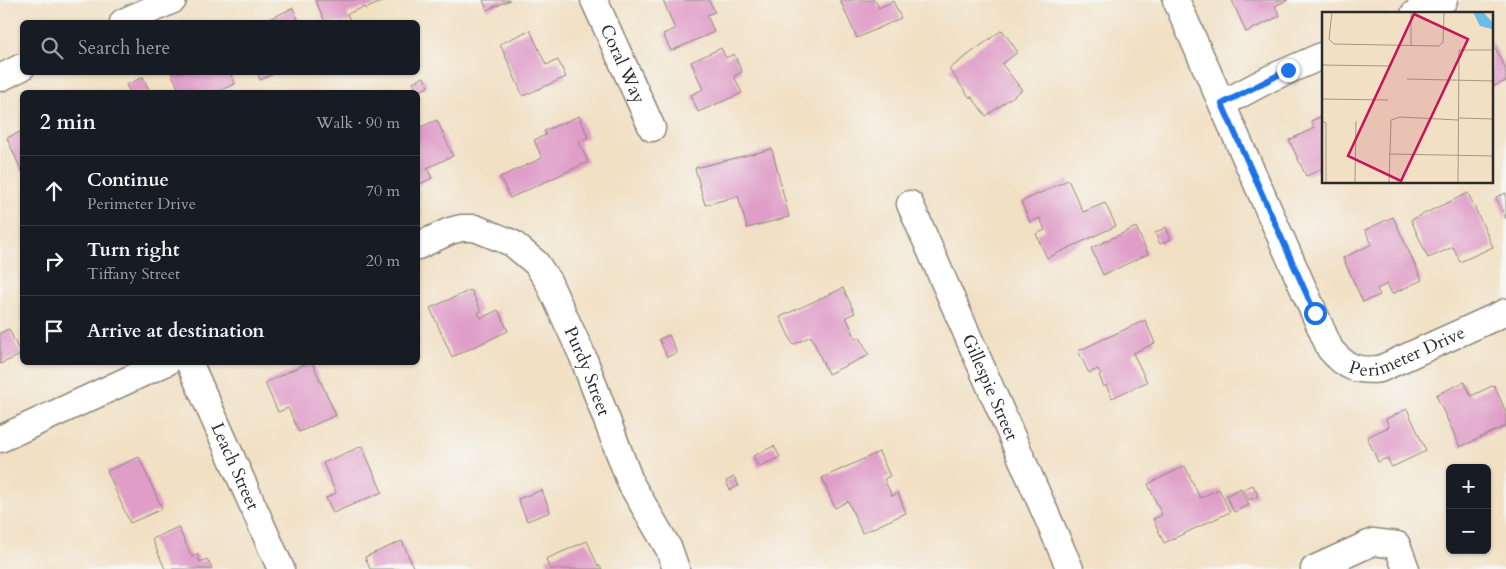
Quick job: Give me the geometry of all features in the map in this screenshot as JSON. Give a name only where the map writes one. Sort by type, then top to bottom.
[{"type":"street","points":[[128,20],[174,0]]},
{"type":"street","name":"Coral Way","points":[[594,0],[652,128]]},
{"type":"street","name":"Perimeter Drive","points":[[1176,0],[1330,348],[1339,360],[1365,371],[1380,369],[1506,312]]},
{"type":"street","points":[[1418,12],[1444,0]]},
{"type":"street","points":[[1222,104],[1271,78],[1322,55]]},
{"type":"street","points":[[0,78],[20,69]]},
{"type":"street","name":"Gillespie Street","points":[[910,204],[1070,569]]},
{"type":"street","name":"Purdy Street","points":[[420,245],[450,231],[461,228],[475,228],[512,242],[536,262],[548,281],[583,357],[631,484],[669,549],[676,569]]},
{"type":"street","points":[[0,439],[160,365]]},
{"type":"street","name":"Leach Street","points":[[191,365],[281,569]]},
{"type":"street","points":[[1314,569],[1373,542],[1397,545],[1406,569]]},
{"type":"building","points":[[315,0],[386,0],[347,14],[350,20],[324,20]]},
{"type":"building","points":[[483,0],[510,0],[487,10]]},
{"type":"building","points":[[663,0],[709,0],[715,12],[707,15],[714,32],[671,51],[663,34],[675,29]]},
{"type":"building","points":[[840,0],[875,0],[879,8],[893,1],[901,18],[857,38]]},
{"type":"building","points":[[1232,0],[1288,0],[1275,6],[1280,16],[1246,32]]},
{"type":"building","points":[[293,8],[298,20],[267,20]]},
{"type":"building","points":[[530,30],[546,65],[558,60],[566,77],[523,96],[500,44]]},
{"type":"building","points":[[1002,30],[1018,52],[1002,64],[1022,90],[986,116],[949,69]]},
{"type":"building","points":[[1494,45],[1506,70],[1506,81],[1494,86]]},
{"type":"building","points":[[721,48],[726,58],[734,54],[742,72],[734,76],[742,93],[698,112],[691,95],[703,89],[691,62]]},
{"type":"building","points":[[172,75],[231,75],[235,84],[221,90],[179,90]]},
{"type":"building","points":[[258,75],[271,75],[260,80]]},
{"type":"building","points":[[143,77],[149,90],[129,90],[126,85]]},
{"type":"building","points":[[424,77],[428,87],[420,91],[416,90],[413,82]]},
{"type":"building","points":[[579,116],[588,137],[579,142],[588,162],[510,198],[500,177],[542,158],[534,140],[546,135],[544,131]]},
{"type":"building","points":[[1322,116],[1322,169],[1306,176],[1289,140],[1314,128],[1311,121]]},
{"type":"building","points":[[437,120],[453,156],[427,168],[432,178],[420,184],[420,127]]},
{"type":"building","points":[[20,132],[20,167],[7,138]]},
{"type":"building","points":[[772,149],[789,217],[747,228],[738,196],[705,205],[695,168]]},
{"type":"building","points":[[1068,180],[1083,212],[1105,203],[1116,226],[1047,258],[1036,234],[1045,230],[1040,218],[1030,222],[1021,202]]},
{"type":"building","points":[[1468,193],[1493,247],[1460,262],[1453,247],[1428,258],[1411,220]]},
{"type":"building","points":[[1506,193],[1506,219],[1496,197]]},
{"type":"building","points":[[1393,217],[1422,280],[1392,294],[1387,284],[1377,289],[1380,295],[1363,302],[1343,258],[1372,244],[1365,230]]},
{"type":"building","points":[[1136,227],[1148,254],[1103,275],[1091,248]]},
{"type":"building","points":[[1166,227],[1171,239],[1160,244],[1155,233]]},
{"type":"building","points":[[843,288],[855,313],[846,317],[856,339],[860,337],[869,355],[828,374],[811,336],[793,345],[780,317]]},
{"type":"building","points":[[471,290],[481,311],[478,313],[481,318],[498,310],[508,331],[452,357],[430,308]]},
{"type":"building","points":[[1145,320],[1155,343],[1133,353],[1147,382],[1112,398],[1106,385],[1104,387],[1098,369],[1089,373],[1078,351]]},
{"type":"building","points":[[9,329],[20,355],[0,364],[0,333]]},
{"type":"building","points":[[669,335],[677,353],[667,357],[659,339]]},
{"type":"building","points":[[303,365],[313,365],[336,415],[299,432],[288,408],[278,412],[265,383]]},
{"type":"building","points":[[1464,382],[1471,396],[1494,385],[1506,412],[1506,426],[1460,447],[1436,395]]},
{"type":"building","points":[[1407,409],[1426,451],[1392,467],[1387,458],[1378,462],[1367,437],[1389,427],[1386,419]]},
{"type":"building","points":[[362,446],[382,492],[333,513],[326,498],[336,493],[323,463]]},
{"type":"building","points":[[774,446],[780,457],[758,467],[753,456]]},
{"type":"building","points":[[879,452],[890,476],[884,479],[892,496],[898,493],[906,513],[862,533],[848,501],[835,508],[822,478]]},
{"type":"building","points":[[139,457],[162,509],[130,523],[107,471]]},
{"type":"building","points":[[1185,466],[1200,498],[1219,489],[1230,512],[1164,543],[1153,519],[1162,515],[1148,484]]},
{"type":"building","points":[[734,477],[739,486],[730,490],[726,481]]},
{"type":"building","points":[[1253,485],[1258,496],[1249,500],[1244,489]]},
{"type":"building","points":[[1241,488],[1249,505],[1234,512],[1226,496]]},
{"type":"building","points":[[542,490],[550,512],[527,521],[518,499]]},
{"type":"building","points":[[178,527],[192,557],[197,554],[200,562],[207,559],[212,569],[165,569],[152,539]]},
{"type":"building","points":[[402,541],[414,569],[370,569],[365,557]]},
{"type":"building","points":[[587,541],[598,566],[602,569],[550,569],[546,559]]},
{"type":"route","points":[[1288,70],[1222,104],[1315,313]]}]
